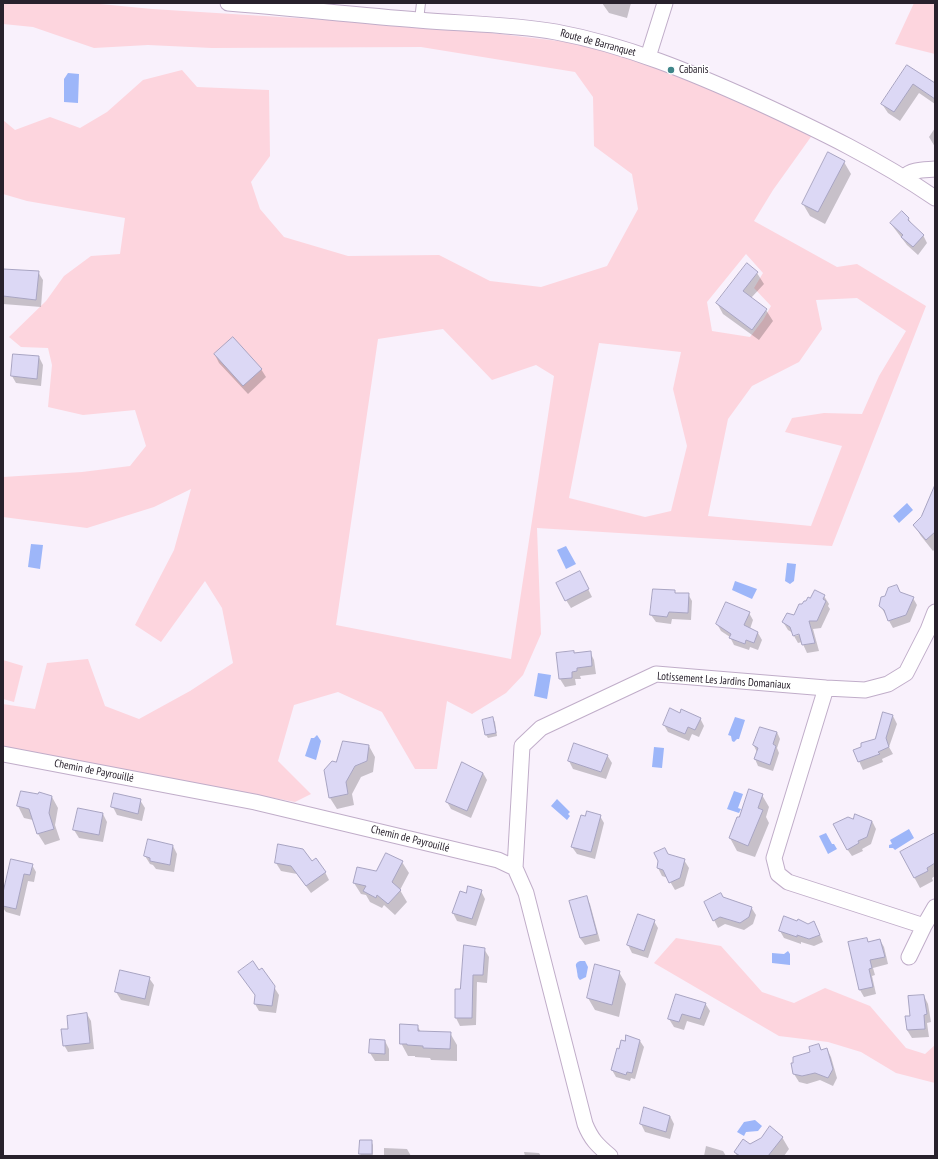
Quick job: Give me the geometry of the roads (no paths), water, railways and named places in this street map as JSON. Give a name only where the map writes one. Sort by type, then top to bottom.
[{"type":"street","name":"Route de Barranquet","points":[[228,3],[420,20],[492,24],[556,32],[594,41],[648,57],[736,93],[821,131],[904,177],[935,198]]},
{"type":"street","points":[[648,57],[665,3]]},
{"type":"street","points":[[904,177],[907,173],[913,171],[935,169]]},
{"type":"street","name":"Lotissement Les Jardins Domaniaux","points":[[515,868],[522,746],[541,728],[656,674],[865,690],[888,684],[906,673],[931,631],[935,612]]},
{"type":"street","points":[[826,688],[774,858],[778,874],[788,882],[924,926]]},
{"type":"street","name":"Chemin de Payrouillé","points":[[3,754],[255,802],[498,860],[515,868]]},
{"type":"street","points":[[515,868],[526,893],[585,1124],[590,1136],[598,1146],[610,1156]]},
{"type":"street","points":[[909,957],[935,907]]},
{"type":"lane","points":[[420,20],[421,3]]},
{"type":"water","points":[[68,73],[79,74],[78,103],[64,102],[64,79]]},
{"type":"water","points":[[907,503],[913,510],[899,523],[893,516]]},
{"type":"water","points":[[31,544],[43,545],[40,569],[28,567]]},
{"type":"water","points":[[566,546],[576,564],[566,569],[557,550]]},
{"type":"water","points":[[787,563],[796,564],[794,581],[790,584],[785,581]]},
{"type":"water","points":[[735,581],[757,589],[752,599],[732,590]]},
{"type":"water","points":[[538,673],[551,675],[547,699],[534,696]]},
{"type":"water","points":[[735,717],[745,720],[739,739],[734,742],[732,741],[731,736],[728,735]]},
{"type":"water","points":[[317,735],[321,741],[316,760],[305,756],[311,738],[314,738]]},
{"type":"water","points":[[654,747],[664,748],[662,768],[652,767]]},
{"type":"water","points":[[734,791],[743,794],[738,808],[741,809],[739,813],[727,809]]},
{"type":"water","points":[[557,799],[570,812],[568,814],[570,816],[567,820],[551,806]]},
{"type":"water","points":[[909,829],[914,838],[895,850],[893,848],[889,848],[889,845],[892,844],[890,840]]},
{"type":"water","points":[[826,833],[832,844],[834,844],[837,849],[828,854],[819,836]]},
{"type":"water","points":[[788,951],[790,954],[790,965],[772,963],[772,953],[784,954]]},
{"type":"water","points":[[580,961],[585,961],[588,967],[586,977],[580,980],[578,978],[576,965]]},
{"type":"water","points":[[755,1120],[762,1126],[758,1131],[746,1132],[744,1136],[737,1132],[744,1122]]},
{"type":"place","name":"Cabanis","points":[[671,70]]}]
